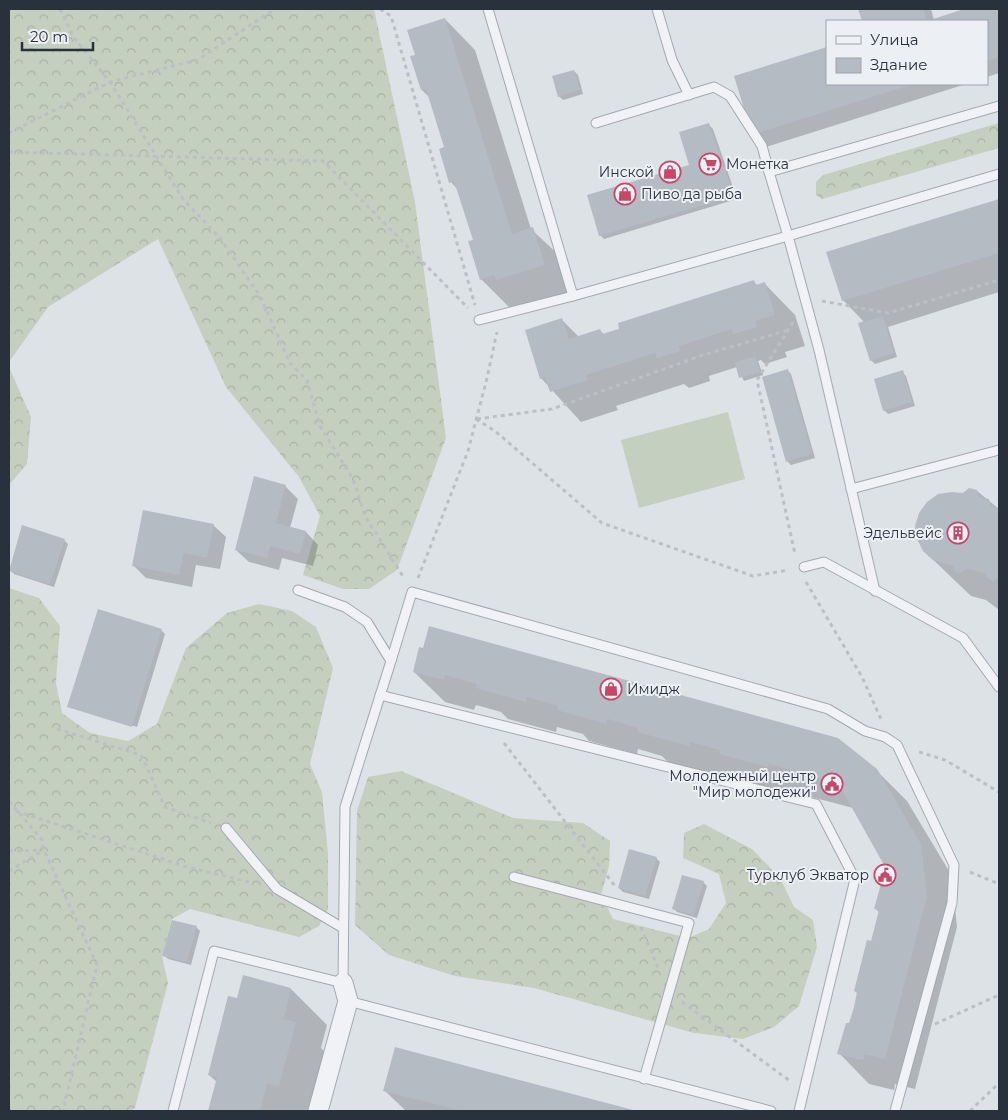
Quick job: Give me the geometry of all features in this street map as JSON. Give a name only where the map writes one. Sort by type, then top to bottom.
[{"type":"street","points":[[318,1111],[346,992]]},
{"type":"lane","points":[[488,9],[573,296]]},
{"type":"lane","points":[[657,9],[672,60],[689,95]]},
{"type":"lane","points":[[596,124],[714,87],[730,96],[762,146],[804,298],[876,591]]},
{"type":"lane","points":[[770,172],[999,106]]},
{"type":"lane","points":[[479,320],[788,236],[999,174]]},
{"type":"lane","points":[[851,489],[999,450]]},
{"type":"lane","points":[[801,568],[824,562],[962,638],[999,687]]},
{"type":"lane","points":[[298,590],[345,607],[367,622],[391,661]]},
{"type":"lane","points":[[346,992],[343,928],[345,807],[412,592],[828,710],[897,745],[954,865],[952,903],[895,1111]]},
{"type":"lane","points":[[380,695],[816,804],[855,879],[799,1111]]},
{"type":"lane","points":[[226,828],[277,889],[343,928]]},
{"type":"lane","points":[[514,877],[689,923],[644,1079]]},
{"type":"lane","points":[[173,1111],[214,951],[346,992],[644,1079],[771,1111]]},
{"type":"path","points":[[60,9],[75,39],[110,82],[183,198],[220,238],[260,296],[290,363],[307,380],[320,426],[353,479],[365,516],[412,592]]},
{"type":"path","points":[[9,133],[110,82],[197,60],[275,9]]},
{"type":"path","points":[[380,9],[391,16],[479,320]]},
{"type":"path","points":[[9,152],[323,161],[479,320]]},
{"type":"path","points":[[884,737],[880,713],[801,568],[757,380],[790,330],[804,298],[888,313],[999,280]]},
{"type":"path","points":[[412,592],[468,451],[500,314]]},
{"type":"path","points":[[476,419],[552,409],[703,355],[790,330]]},
{"type":"path","points":[[476,419],[494,431],[602,523],[753,576],[801,568]]},
{"type":"path","points":[[57,730],[141,754],[165,807],[226,828]]},
{"type":"path","points":[[897,745],[945,760],[999,792]]},
{"type":"path","points":[[9,801],[42,840],[44,850],[97,965],[63,1111]]},
{"type":"path","points":[[15,810],[184,866],[277,889]]},
{"type":"path","points":[[9,851],[44,850]]},
{"type":"path","points":[[9,871],[44,850]]},
{"type":"path","points":[[954,865],[999,884]]},
{"type":"path","points":[[918,1031],[999,995]]},
{"type":"path","points":[[970,1111],[999,1084]]},
{"type":"green space","points":[[9,9],[374,9],[415,202],[446,438],[397,570],[369,589],[343,589],[303,575],[320,516],[299,477],[226,387],[158,239],[48,307],[9,362]]},
{"type":"green space","points":[[999,123],[999,148],[822,199],[816,195],[816,182],[823,175]]},
{"type":"green space","points":[[9,367],[31,417],[27,464],[9,485]]},
{"type":"green space","points":[[728,412],[745,479],[639,508],[621,440]]},
{"type":"green space","points":[[9,588],[39,598],[60,626],[56,683],[62,713],[90,733],[128,741],[157,724],[186,648],[227,613],[259,604],[292,611],[316,627],[333,668],[310,764],[322,792],[328,854],[328,909],[319,926],[299,937],[190,909],[172,919],[162,956],[168,983],[135,1108],[131,1111],[9,1111]]},
{"type":"green space","points":[[401,771],[513,818],[583,823],[610,841],[609,866],[601,895],[613,919],[688,938],[709,929],[726,903],[719,874],[683,858],[684,833],[704,824],[752,849],[780,878],[794,907],[813,920],[817,947],[799,1006],[774,1027],[743,1039],[694,1033],[534,988],[455,976],[389,955],[355,925],[357,811],[368,777]]},
{"type":"building","points":[[858,9],[923,9],[927,20],[862,20]]},
{"type":"building","points":[[964,9],[999,9],[999,57],[988,61],[988,20],[930,20]]},
{"type":"building","points":[[445,18],[512,234],[533,227],[545,265],[496,280],[494,275],[480,280],[468,241],[473,240],[454,181],[449,183],[439,149],[444,147],[426,89],[421,90],[410,56],[415,55],[407,30]]},
{"type":"building","points":[[826,47],[826,85],[910,85],[752,135],[734,76]]},
{"type":"building","points":[[574,70],[580,90],[558,97],[552,76]]},
{"type":"building","points":[[709,123],[734,196],[599,236],[587,195],[689,165],[679,132]]},
{"type":"building","points":[[999,199],[999,253],[842,301],[826,252]]},
{"type":"building","points":[[754,280],[756,285],[765,282],[775,315],[755,321],[757,327],[733,334],[732,329],[679,346],[680,351],[657,358],[655,353],[586,375],[588,380],[550,392],[545,377],[540,379],[525,330],[562,318],[569,339],[600,329],[602,334],[619,329],[618,323]]},
{"type":"building","points":[[883,316],[894,353],[870,361],[858,323]]},
{"type":"building","points":[[755,356],[760,372],[739,378],[735,363]]},
{"type":"building","points":[[788,369],[812,454],[786,462],[762,377]]},
{"type":"building","points":[[903,370],[912,402],[883,411],[874,379]]},
{"type":"building","points":[[254,476],[286,485],[276,523],[306,531],[300,554],[270,546],[267,558],[235,550]]},
{"type":"building","name":"Эдельвейс","points":[[969,488],[977,490],[979,497],[989,499],[991,506],[999,508],[999,576],[994,581],[988,579],[985,573],[967,569],[961,573],[956,572],[953,566],[933,560],[923,551],[917,539],[915,526],[919,513],[927,502],[938,494],[963,493]]},
{"type":"building","points":[[143,510],[214,524],[207,558],[184,553],[179,575],[132,566]]},
{"type":"building","points":[[22,525],[65,539],[50,584],[9,571]]},
{"type":"building","points":[[98,609],[162,629],[132,727],[67,707]]},
{"type":"building","points":[[429,626],[838,738],[877,769],[921,844],[927,896],[885,1059],[865,1054],[863,1060],[837,1054],[846,1023],[849,1023],[854,1007],[857,992],[854,991],[867,940],[871,941],[879,910],[874,909],[881,884],[886,885],[884,865],[842,790],[825,779],[769,764],[768,767],[719,754],[720,750],[690,742],[689,746],[637,732],[638,728],[608,719],[606,724],[557,710],[558,706],[527,697],[526,702],[476,688],[477,684],[445,675],[444,680],[413,672],[419,647],[423,648]]},
{"type":"building","points":[[629,849],[657,857],[645,896],[618,888]]},
{"type":"building","points":[[682,875],[704,881],[694,915],[672,909]]},
{"type":"building","points":[[172,920],[197,926],[187,962],[162,956]]},
{"type":"building","points":[[243,975],[291,988],[284,1019],[296,1022],[279,1086],[267,1083],[260,1111],[208,1111],[217,1077],[208,1075],[228,996],[237,998]]},
{"type":"building","points":[[395,1047],[637,1111],[462,1111],[383,1091]]},
{"type":"place","name":"Монетка","points":[[710,164]]},
{"type":"place","name":"Инской","points":[[670,172]]},
{"type":"place","name":"Пиво да рыба","points":[[625,194]]},
{"type":"place","name":"Эдельвейс","points":[[958,533]]},
{"type":"place","name":"Имидж","points":[[611,689]]},
{"type":"place","name":"Молодежный центр \"Мир молодежи\"","points":[[832,784]]},
{"type":"place","name":"Турклуб Экватор","points":[[885,875]]}]
